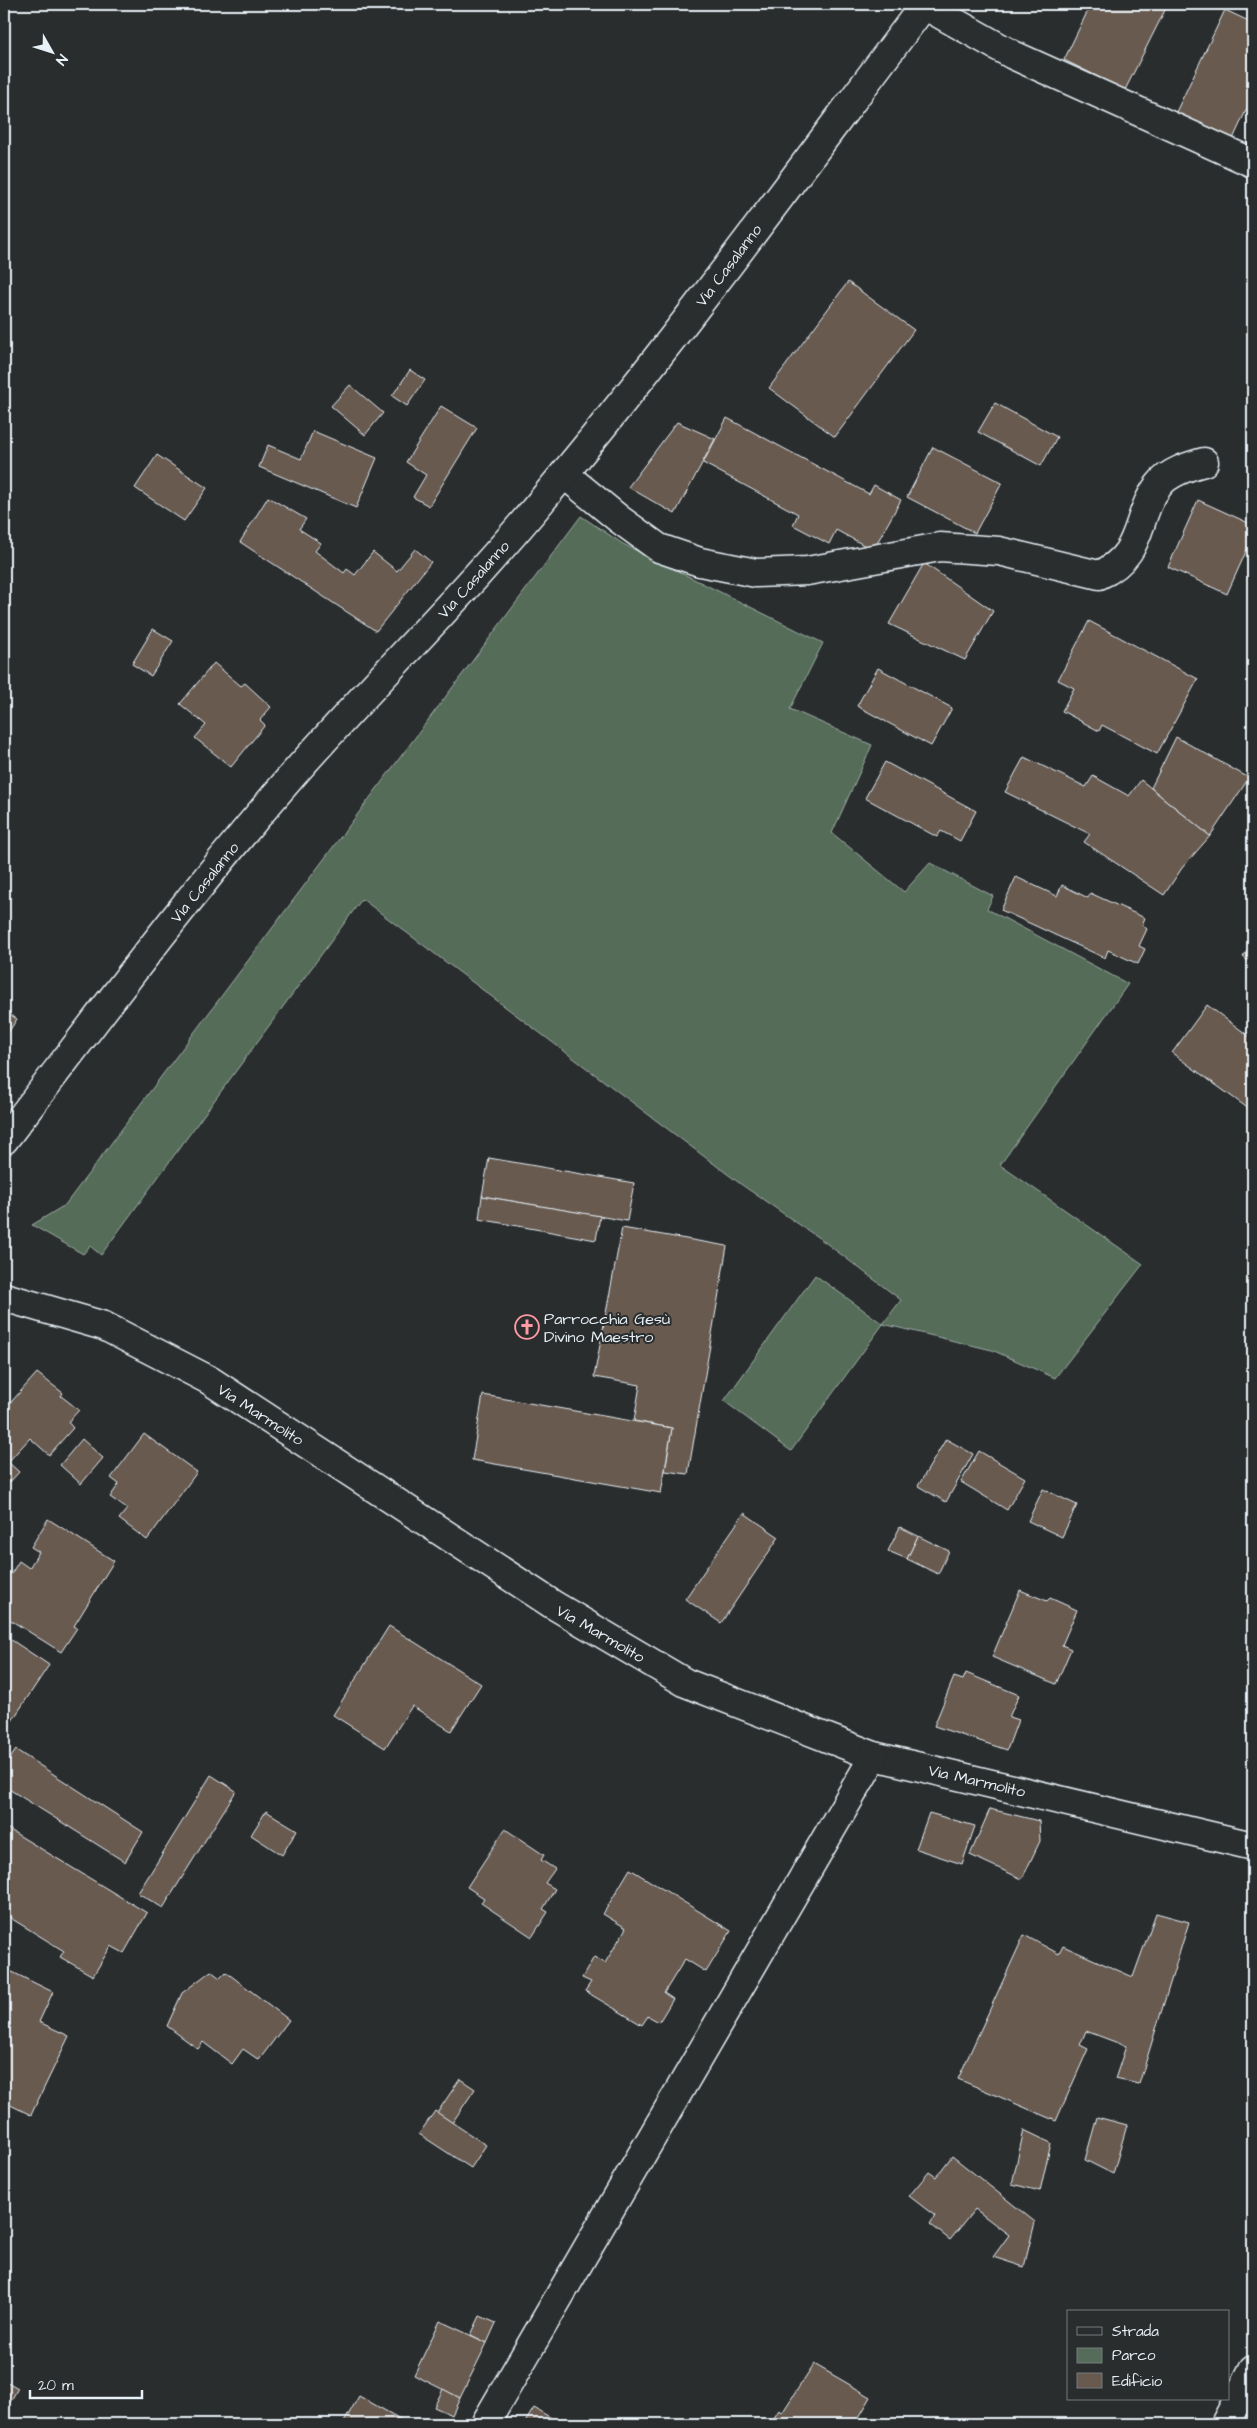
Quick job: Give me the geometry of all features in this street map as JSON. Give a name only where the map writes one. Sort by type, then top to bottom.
[{"type":"street","points":[[925,4],[1013,55],[1253,163]]},
{"type":"street","name":"Via Casalanno","points":[[4,1140],[192,896],[292,776],[504,546],[652,366],[925,4]]},
{"type":"street","points":[[564,474],[619,519],[659,548],[700,562],[756,573],[808,571],[940,547],[1000,551],[1100,575],[1113,569],[1126,555],[1137,538],[1148,505],[1160,484],[1183,469],[1204,462]]},
{"type":"street","name":"Via Marmolito","points":[[4,1297],[104,1326],[209,1380],[552,1604],[686,1682],[874,1756],[1253,1846]]},
{"type":"street","points":[[485,2424],[874,1756]]},
{"type":"street","points":[[1225,2424],[1253,2369]]},
{"type":"green space","points":[[581,516],[623,544],[823,643],[790,709],[872,745],[832,833],[904,892],[930,863],[993,896],[987,909],[1128,984],[1000,1165],[1143,1264],[1055,1378],[992,1350],[883,1324],[901,1300],[826,1243],[742,1185],[362,899],[101,1255],[90,1246],[83,1254],[32,1225],[65,1205]]},
{"type":"green space","points":[[815,1275],[883,1324],[791,1451],[724,1401]]},
{"type":"building","points":[[1091,4],[1168,4],[1125,90],[1064,60]]},
{"type":"building","points":[[1225,10],[1253,23],[1253,95],[1233,139],[1176,112]]},
{"type":"building","points":[[848,282],[914,330],[835,437],[769,388]]},
{"type":"building","points":[[410,370],[425,380],[407,406],[392,396]]},
{"type":"building","points":[[350,385],[383,413],[365,435],[331,406]]},
{"type":"building","points":[[995,403],[1057,437],[1041,466],[978,432]]},
{"type":"building","points":[[441,406],[477,428],[429,506],[413,497],[426,475],[406,462]]},
{"type":"building","points":[[727,418],[869,494],[874,485],[901,500],[873,550],[836,530],[829,544],[793,525],[798,514],[703,463]]},
{"type":"building","points":[[677,422],[715,439],[675,514],[628,487]]},
{"type":"building","points":[[313,431],[377,458],[356,508],[259,467],[268,445],[301,459]]},
{"type":"building","points":[[933,447],[1002,483],[975,533],[907,497]]},
{"type":"building","points":[[157,455],[207,488],[184,521],[135,488]]},
{"type":"building","points":[[268,497],[306,519],[299,529],[321,543],[315,551],[344,573],[347,569],[355,575],[373,552],[397,571],[415,549],[431,562],[376,631],[240,542]]},
{"type":"building","points":[[1198,500],[1253,525],[1253,536],[1227,594],[1168,567]]},
{"type":"building","points":[[924,563],[993,611],[965,660],[889,624]]},
{"type":"building","points":[[1089,621],[1198,679],[1157,754],[1102,725],[1099,731],[1062,711],[1074,688],[1058,680]]},
{"type":"building","points":[[153,629],[173,641],[151,676],[132,664]]},
{"type":"building","points":[[214,663],[241,686],[245,683],[271,707],[260,720],[265,725],[231,767],[195,738],[206,725],[180,704]]},
{"type":"building","points":[[878,668],[952,708],[931,746],[857,706]]},
{"type":"building","points":[[4,730],[9,733],[4,742]]},
{"type":"building","points":[[1176,737],[1249,778],[1210,836],[1151,788]]},
{"type":"building","points":[[1024,757],[1086,787],[1093,776],[1129,796],[1141,780],[1210,836],[1182,868],[1164,895],[1084,842],[1090,834],[1005,792]]},
{"type":"building","points":[[885,762],[976,811],[960,841],[941,831],[937,837],[865,798]]},
{"type":"building","points":[[1016,877],[1057,896],[1062,885],[1088,898],[1090,893],[1145,918],[1142,925],[1147,929],[1139,946],[1145,949],[1138,964],[1108,950],[1105,958],[1001,910]]},
{"type":"building","points":[[1253,942],[1253,965],[1243,957]]},
{"type":"building","points":[[1207,1005],[1253,1039],[1253,1112],[1172,1053]]},
{"type":"building","points":[[4,1011],[17,1019],[4,1039]]},
{"type":"building","points":[[489,1158],[634,1183],[627,1221],[482,1196]]},
{"type":"building","points":[[482,1196],[600,1216],[596,1240],[479,1219]]},
{"type":"building","points":[[622,1228],[727,1246],[688,1474],[665,1471],[672,1428],[634,1421],[640,1385],[594,1377]]},
{"type":"building","points":[[37,1373],[63,1393],[61,1396],[79,1410],[68,1422],[73,1428],[49,1455],[30,1438],[8,1462],[19,1472],[8,1484],[4,1480],[4,1410]]},
{"type":"building","points":[[483,1395],[672,1428],[661,1493],[472,1460]]},
{"type":"building","points":[[144,1434],[197,1472],[147,1540],[119,1519],[127,1509],[110,1497],[119,1484],[111,1478]]},
{"type":"building","points":[[82,1439],[103,1458],[81,1484],[60,1465]]},
{"type":"building","points":[[946,1439],[973,1454],[946,1502],[918,1486]]},
{"type":"building","points":[[979,1451],[1025,1478],[1007,1510],[961,1482]]},
{"type":"building","points":[[1043,1489],[1077,1505],[1062,1537],[1028,1521]]},
{"type":"building","points":[[744,1513],[779,1537],[721,1623],[685,1599]]},
{"type":"building","points":[[48,1519],[114,1561],[74,1626],[77,1628],[61,1652],[4,1616],[4,1569],[11,1574],[19,1561],[29,1568],[39,1552],[31,1547]]},
{"type":"building","points":[[900,1527],[918,1536],[907,1559],[888,1551]]},
{"type":"building","points":[[918,1536],[949,1551],[938,1574],[907,1559]]},
{"type":"building","points":[[1020,1590],[1047,1601],[1050,1598],[1077,1610],[1062,1645],[1071,1649],[1056,1684],[992,1657]]},
{"type":"building","points":[[389,1626],[481,1684],[451,1731],[412,1706],[385,1748],[333,1715]]},
{"type":"building","points":[[4,1635],[49,1665],[4,1733]]},
{"type":"building","points":[[966,1673],[1019,1695],[1009,1717],[1018,1720],[1007,1750],[934,1726],[954,1677],[963,1680]]},
{"type":"building","points":[[16,1750],[143,1832],[125,1862],[4,1786],[4,1767]]},
{"type":"building","points":[[211,1775],[236,1791],[163,1908],[138,1893]]},
{"type":"building","points":[[990,1809],[1039,1821],[1040,1841],[1022,1879],[970,1855]]},
{"type":"building","points":[[266,1811],[297,1830],[282,1855],[251,1835]]},
{"type":"building","points":[[929,1813],[975,1826],[962,1864],[916,1849]]},
{"type":"building","points":[[5,1827],[147,1913],[124,1953],[111,1946],[93,1976],[60,1957],[64,1951],[4,1914]]},
{"type":"building","points":[[505,1829],[544,1855],[541,1860],[555,1869],[545,1883],[555,1889],[543,1909],[548,1912],[532,1937],[481,1903],[484,1898],[467,1887]]},
{"type":"building","points":[[630,1869],[731,1931],[706,1972],[685,1959],[664,1993],[673,1999],[659,2022],[648,2016],[642,2025],[585,1991],[591,1982],[582,1978],[594,1957],[605,1963],[626,1928],[603,1914]]},
{"type":"building","points":[[1156,1913],[1189,1922],[1139,2084],[1115,2079],[1126,2046],[1086,2031],[1080,2045],[1088,2049],[1056,2121],[958,2079],[1024,1935],[1059,1954],[1063,1946],[1133,1977]]},
{"type":"building","points":[[4,1968],[53,1992],[39,2022],[69,2036],[31,2115],[4,2102]]},
{"type":"building","points":[[211,1971],[220,1978],[226,1972],[289,2020],[259,2060],[243,2049],[232,2064],[203,2042],[198,2049],[167,2026],[182,1993]]},
{"type":"building","points":[[460,2079],[475,2089],[452,2123],[437,2113]]},
{"type":"building","points":[[435,2111],[486,2145],[471,2168],[419,2134]]},
{"type":"building","points":[[1097,2117],[1127,2125],[1113,2174],[1085,2160]]},
{"type":"building","points":[[1024,2130],[1051,2143],[1040,2191],[1012,2184]]},
{"type":"building","points":[[952,2156],[1035,2222],[1024,2267],[993,2257],[1009,2235],[975,2209],[950,2240],[930,2224],[935,2216],[909,2196],[929,2172],[936,2177]]},
{"type":"building","points":[[480,2316],[496,2323],[487,2343],[471,2335]]},
{"type":"building","points":[[440,2321],[487,2343],[460,2398],[414,2375]]},
{"type":"building","points":[[814,2364],[871,2397],[855,2424],[770,2424],[779,2410],[782,2413]]},
{"type":"building","points":[[4,2380],[18,2388],[4,2413]]},
{"type":"building","points":[[443,2389],[460,2398],[452,2415],[434,2407]]},
{"type":"building","points":[[359,2396],[409,2424],[343,2424]]},
{"type":"building","points":[[534,2408],[562,2424],[524,2424]]},
{"type":"place","name":"Parrocchia Gesù Divino Maestro","points":[[527,1327]]}]
